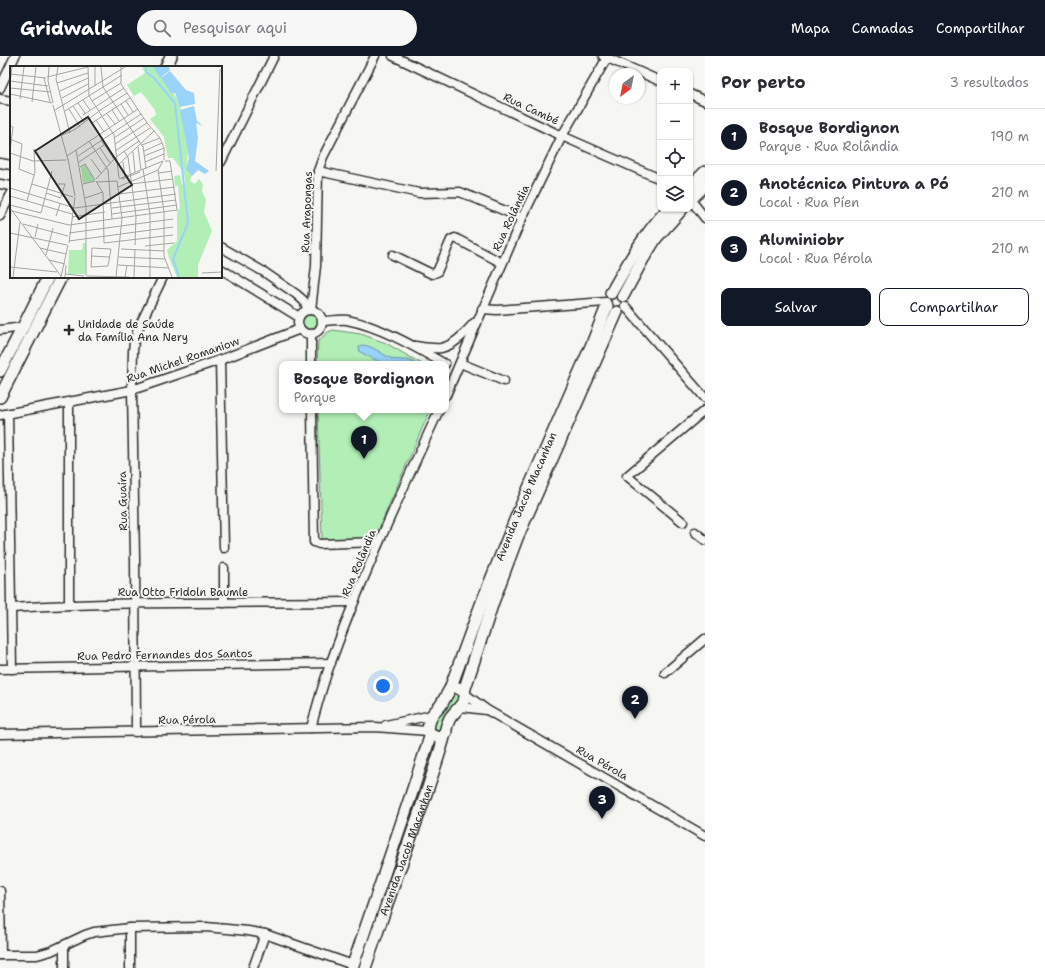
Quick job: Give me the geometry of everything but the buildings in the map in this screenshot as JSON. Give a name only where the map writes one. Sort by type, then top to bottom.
[{"type":"main road","points":[[166,66],[171,56]]},
{"type":"main road","points":[[693,184],[705,172]]},
{"type":"main road","points":[[693,197],[705,185]]},
{"type":"main road","name":"Avenida Jacob Macanhan","points":[[352,966],[412,795],[430,733],[429,723],[432,715],[441,705],[450,689],[482,602],[517,515],[592,344],[608,300],[642,240],[665,212]]},
{"type":"main road","name":"Avenida Jacob Macanhan","points":[[365,968],[432,780],[450,719],[461,707],[464,692],[493,602],[517,538],[642,259],[656,238],[679,212]]},
{"type":"main road","points":[[0,371],[48,278]]},
{"type":"main road","points":[[0,397],[60,278]]},
{"type":"main road","points":[[617,292],[622,305],[611,311],[608,300],[617,292]]},
{"type":"main road","points":[[450,689],[455,687],[464,692]]},
{"type":"main road","points":[[430,733],[438,737],[442,736],[446,732]]},
{"type":"street","points":[[0,88],[4,70],[15,56]]},
{"type":"street","points":[[222,160],[274,56]]},
{"type":"street","name":"Rua Arapongas","points":[[310,310],[316,266],[318,171],[323,157],[375,56]]},
{"type":"street","name":"Rua Cambé","points":[[393,56],[562,136],[657,178]]},
{"type":"street","points":[[606,57],[657,80]]},
{"type":"street","name":"Rua Rolândia","points":[[449,388],[522,218],[562,136],[606,57]]},
{"type":"street","points":[[693,95],[705,101]]},
{"type":"street","points":[[0,98],[10,101]]},
{"type":"street","points":[[0,163],[10,166]]},
{"type":"street","points":[[318,171],[419,193],[460,192],[522,218]]},
{"type":"street","points":[[0,184],[10,186]]},
{"type":"street","points":[[0,216],[10,196]]},
{"type":"street","points":[[693,204],[705,218]]},
{"type":"street","points":[[394,255],[432,274],[437,272],[451,240],[455,238],[502,263]]},
{"type":"street","points":[[222,248],[264,272],[296,294],[304,301],[310,310]]},
{"type":"street","points":[[222,270],[299,317]]},
{"type":"street","name":"Rua Guaíra","points":[[136,732],[132,390],[134,342],[138,329],[163,278]]},
{"type":"street","points":[[482,309],[497,310],[608,300]]},
{"type":"street","points":[[622,305],[705,398]]},
{"type":"street","points":[[310,310],[318,312],[323,321],[320,331],[311,335],[305,334],[300,329],[298,322],[299,317],[303,313],[310,310]]},
{"type":"street","points":[[412,346],[440,348],[446,346],[460,338],[478,319]]},
{"type":"street","points":[[323,321],[346,320],[372,327],[440,361]]},
{"type":"street","points":[[0,330],[23,328]]},
{"type":"street","name":"Rua Michel Romaniow","points":[[4,415],[132,390],[220,360],[300,329]]},
{"type":"street","points":[[311,335],[311,361]]},
{"type":"street","points":[[220,360],[224,548]]},
{"type":"street","points":[[449,364],[459,366],[504,381]]},
{"type":"street","points":[[69,402],[69,605]]},
{"type":"street","points":[[683,522],[627,476],[705,410]]},
{"type":"street","points":[[312,413],[314,542],[319,544],[379,542]]},
{"type":"street","name":"Rua Rolândia","points":[[311,728],[331,663],[354,602],[379,542],[438,413]]},
{"type":"street","points":[[4,415],[12,608],[12,669]]},
{"type":"street","points":[[694,532],[705,540]]},
{"type":"street","points":[[224,568],[224,603]]},
{"type":"street","name":"Rua Otto Fridoln Baumle","points":[[12,608],[135,603],[354,602]]},
{"type":"street","points":[[665,673],[705,639]]},
{"type":"street","name":"Rua Pedro Fernandes dos Santos","points":[[0,669],[331,663]]},
{"type":"street","name":"Rua Pérola","points":[[464,692],[488,710],[705,836]]},
{"type":"street","name":"Rua Pérola","points":[[461,707],[488,710]]},
{"type":"street","name":"Rua Pérola","points":[[375,727],[432,715]]},
{"type":"street","name":"Rua Pérola","points":[[0,734],[375,727],[430,733]]},
{"type":"street","points":[[0,891],[1,955],[38,955],[90,934],[130,928],[206,927],[265,934],[352,966]]},
{"type":"street","points":[[130,928],[130,968]]},
{"type":"street","points":[[253,968],[265,934]]},
{"type":"street","points":[[64,945],[64,968]]},
{"type":"green space","points":[[311,313],[317,316],[320,322],[317,328],[311,331],[305,328],[302,322],[305,316]]},
{"type":"green space","points":[[333,330],[361,334],[386,343],[417,361],[317,361],[318,341],[328,332]]},
{"type":"green space","points":[[318,413],[429,413],[374,540],[322,539]]},
{"type":"green space","points":[[454,694],[458,694],[461,697],[441,729],[433,729],[434,719],[443,713],[449,699]]},
{"type":"water","points":[[361,345],[365,345],[393,359],[410,361],[378,361],[360,352],[359,347]]},
{"type":"place","name":"Unidade de Saúde da Família Ana Nery","points":[[69,330]]},
{"type":"place","name":"Bosque Bordignon","points":[[364,459]]},
{"type":"place","name":"Anotécnica Pintura a Pó","points":[[635,719]]},
{"type":"place","name":"Aluminiobr","points":[[602,819]]}]
